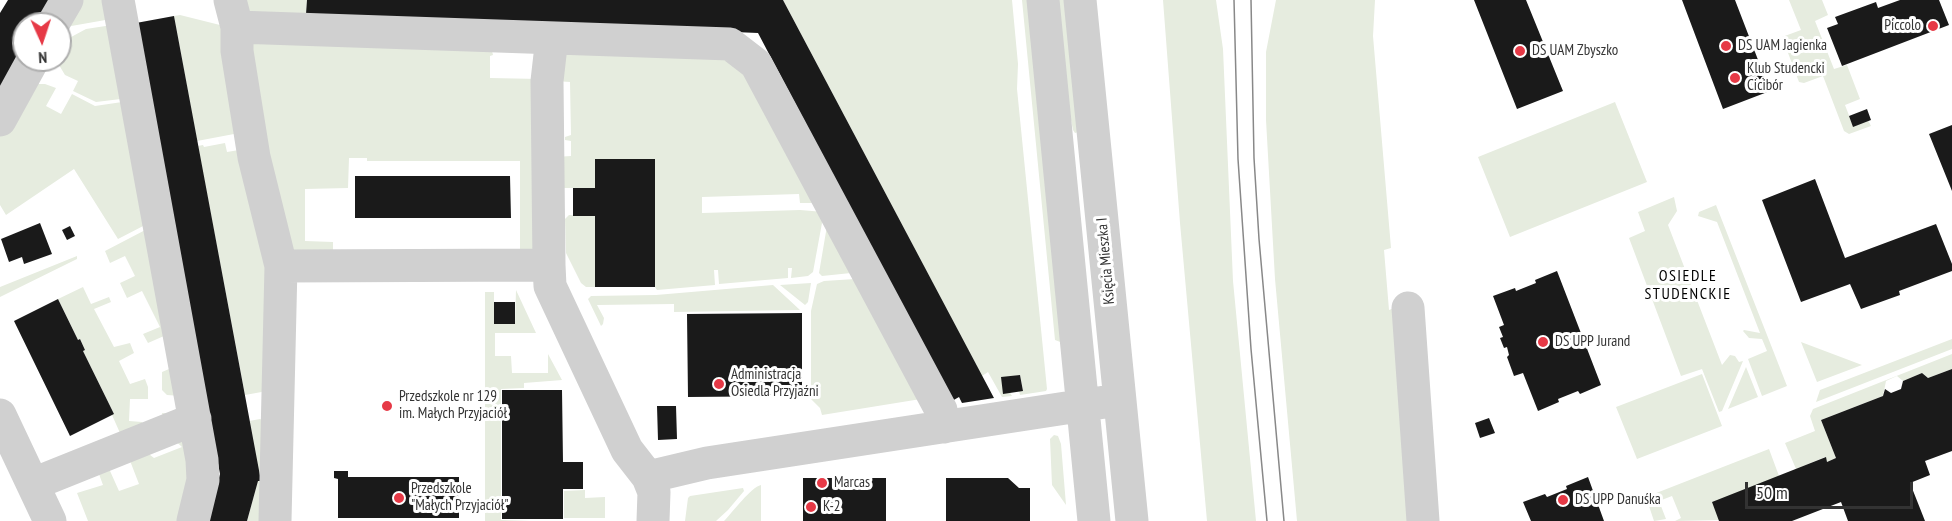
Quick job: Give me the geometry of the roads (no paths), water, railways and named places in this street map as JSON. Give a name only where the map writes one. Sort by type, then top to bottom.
[{"type":"street","points":[[118,0],[204,470],[193,521]]},
{"type":"street","points":[[1043,0],[1094,521]]},
{"type":"street","name":"Księcia Mieszka I","points":[[1080,0],[1132,521]]},
{"type":"street","points":[[275,521],[281,266],[254,157],[237,51],[234,13],[554,39],[730,44],[756,64],[941,410],[944,427]]},
{"type":"street","points":[[554,39],[551,46],[547,81],[550,286],[627,450],[648,477],[654,492],[653,521]]},
{"type":"street","points":[[0,120],[26,72]]},
{"type":"street","points":[[281,266],[549,265]]},
{"type":"street","points":[[1408,308],[1423,521]]},
{"type":"street","points":[[648,477],[707,463],[1083,407],[1119,399]]},
{"type":"street","points":[[0,415],[50,521]]},
{"type":"street","points":[[33,484],[195,419]]},
{"type":"tram line","points":[[1234,0],[1238,159],[1251,349],[1267,521]]},
{"type":"tram line","points":[[1251,0],[1254,158],[1259,239],[1284,521]]},
{"type":"place","name":"Piccolo","points":[[1933,26]]},
{"type":"place","name":"DS UAM Jagienka","points":[[1726,46]]},
{"type":"place","name":"DS UAM Zbyszko","points":[[1520,51]]},
{"type":"place","name":"Klub Studencki Cicibór","points":[[1735,78]]},
{"type":"place","name":"DS UPP Jurand","points":[[1543,342]]},
{"type":"place","name":"Administracja Osiedla Przyjaźni","points":[[719,384]]},
{"type":"place","name":"Przedszkole nr 129 im. Małych Przyjaciół","points":[[387,406]]},
{"type":"place","name":"Marcas","points":[[822,483]]},
{"type":"place","name":"Przedszkole \"Małych Przyjaciół\"","points":[[399,498]]},
{"type":"place","name":"DS UPP Danuśka","points":[[1563,500]]},
{"type":"place","name":"K-2","points":[[811,507]]},
{"type":"district","name":"OSIEDLE STUDENCKIE","points":[[1688,285]]}]
